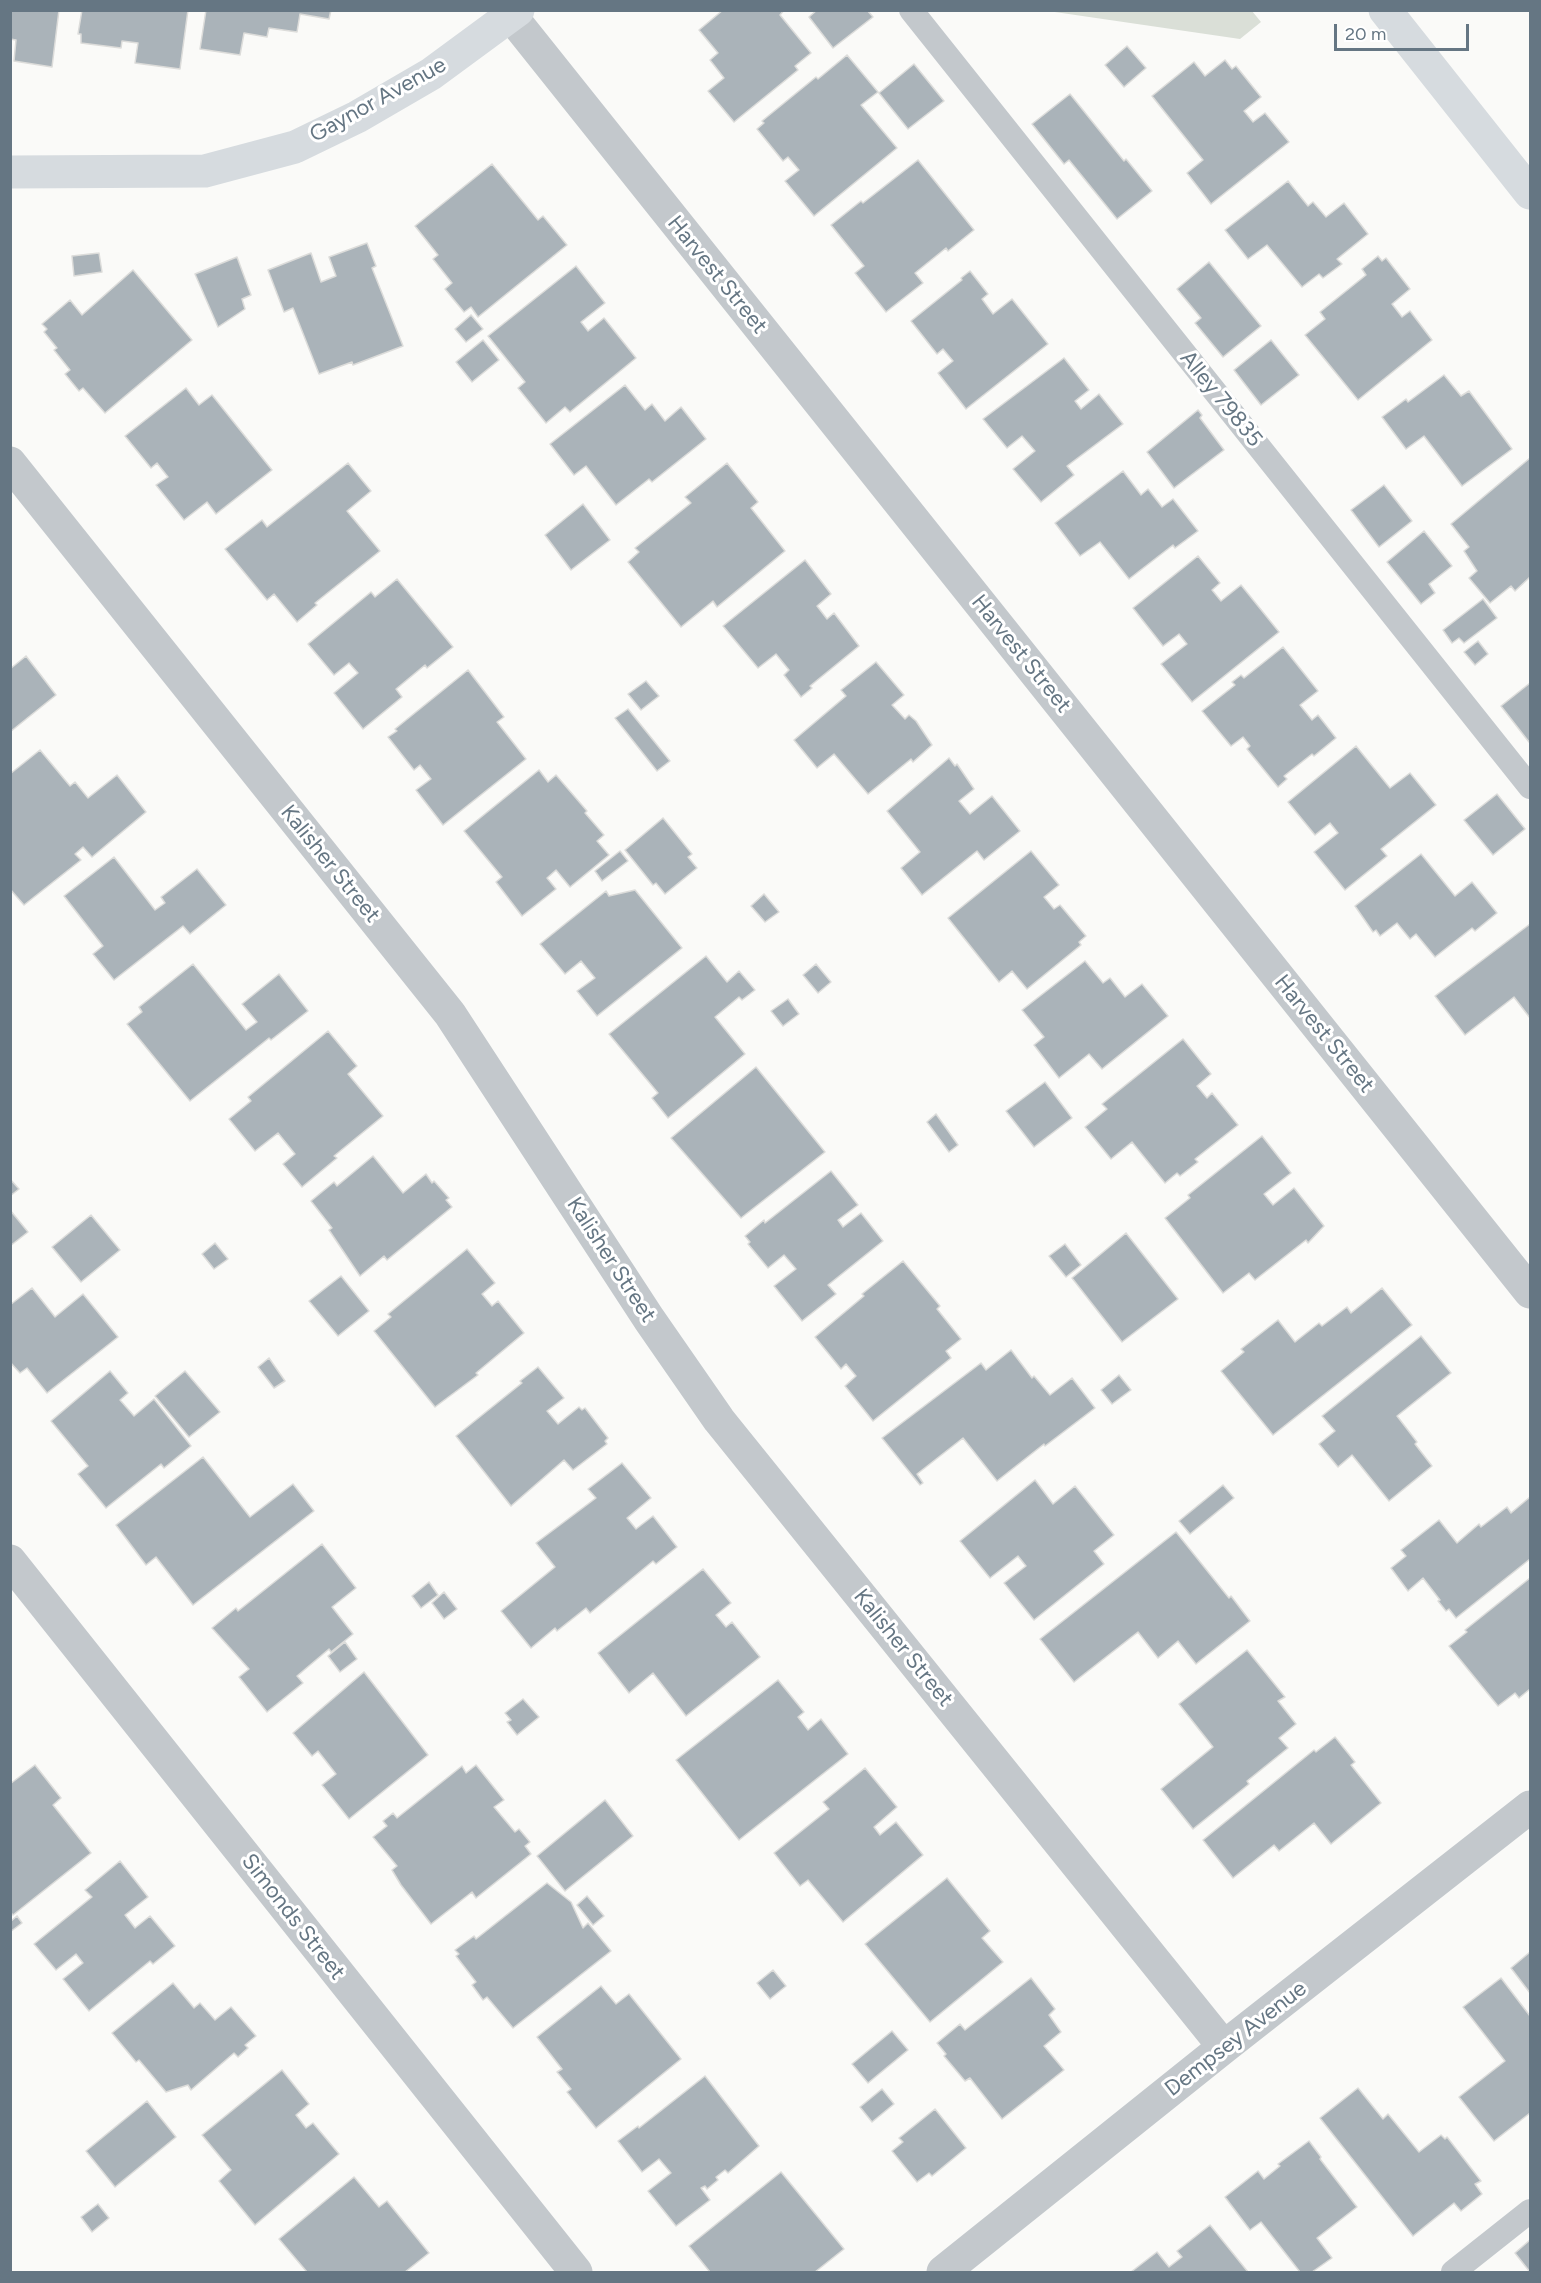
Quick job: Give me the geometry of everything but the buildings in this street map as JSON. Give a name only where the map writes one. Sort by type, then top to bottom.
[{"type":"street","points":[[1385,10],[1530,193]]},
{"type":"street","name":"Gaynor Avenue","points":[[10,172],[205,171],[294,147],[357,117],[431,74],[514,13]]},
{"type":"street","name":"Harvest Street","points":[[514,13],[1530,1292]]},
{"type":"street","name":"Kalisher Street","points":[[10,463],[450,1014],[643,1309],[719,1420],[1224,2047]]},
{"type":"street","name":"Simonds Street","points":[[10,1561],[576,2272]]},
{"type":"street","name":"Dempsey Avenue","points":[[943,2272],[1224,2047],[1530,1807]]},
{"type":"lane","name":"Alley 79835","points":[[911,10],[1530,787]]},
{"type":"lane","points":[[1453,2272],[1530,2211]]},
{"type":"shaded area","points":[[1048,11],[1252,11],[1261,22],[1240,39]]}]
